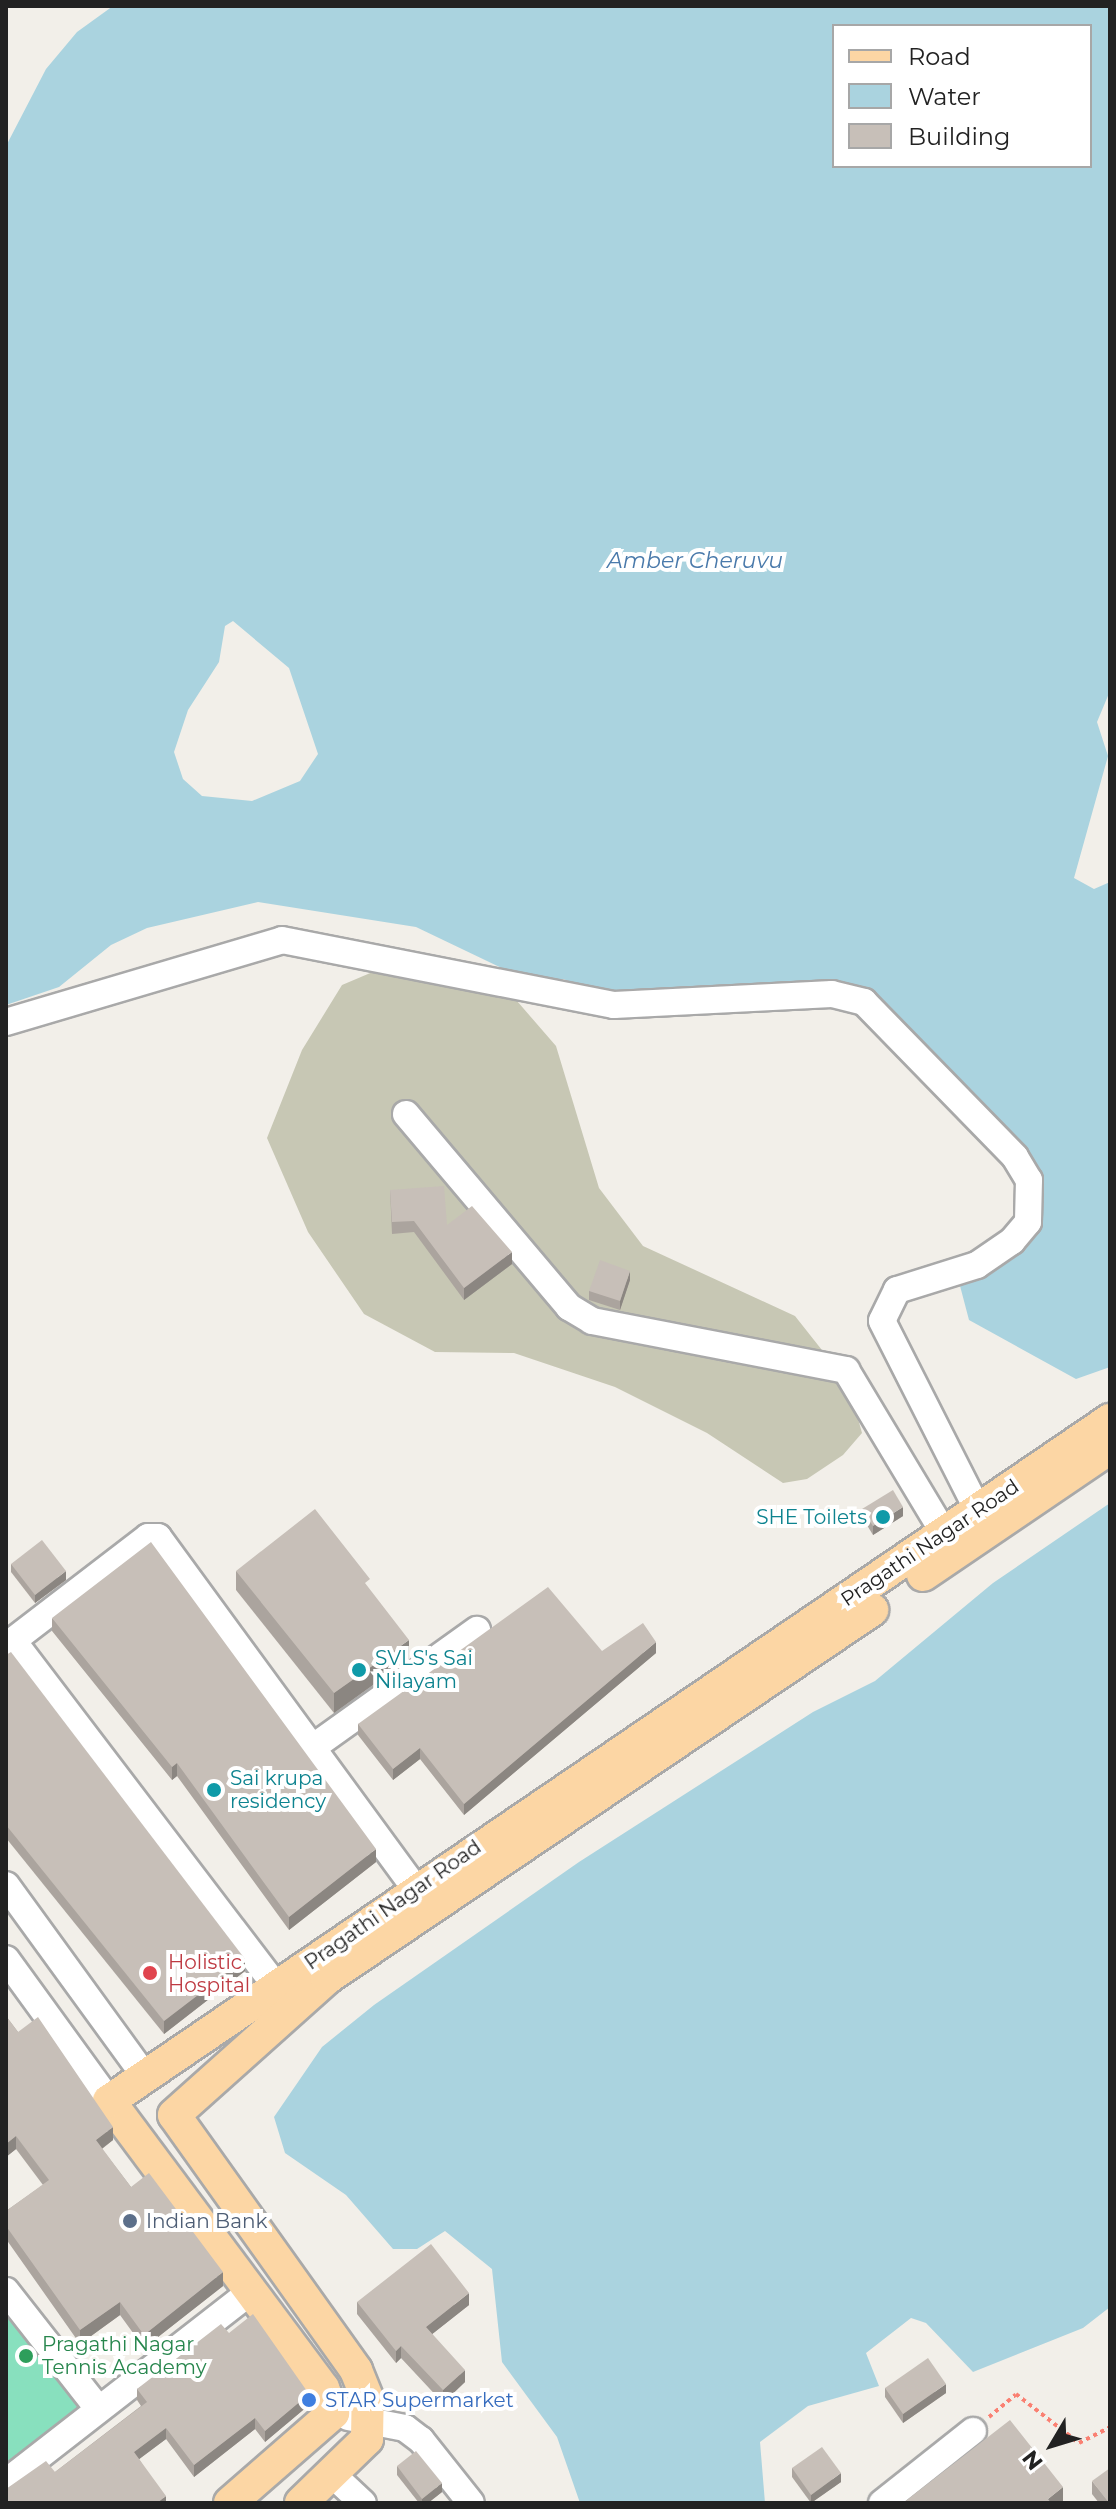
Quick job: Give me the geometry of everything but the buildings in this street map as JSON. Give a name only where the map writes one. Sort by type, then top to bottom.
[{"type":"main road","name":"Pragathi Nagar Road","points":[[109,2101],[415,1888],[1110,1420]]},
{"type":"main road","name":"Pragathi Nagar Road","points":[[138,2139],[174,2115],[327,1978],[1110,1448]]},
{"type":"main road","points":[[145,2076],[356,2370],[371,2422],[367,2439],[335,2477],[301,2503]]},
{"type":"main road","points":[[109,2101],[323,2388],[333,2413],[230,2503]]},
{"type":"street","points":[[6,1022],[282,940],[614,1005],[832,994],[864,1002],[995,1135],[1029,1180],[1028,1222],[1012,1241],[977,1265],[897,1290],[882,1321],[978,1510]]},
{"type":"street","points":[[406,1114],[569,1307],[592,1321],[846,1370],[944,1533]]},
{"type":"street","points":[[276,1986],[9,1644],[148,1537],[158,1537],[415,1888]]},
{"type":"street","points":[[312,1748],[477,1630]]},
{"type":"street","points":[[6,1885],[145,2076]]},
{"type":"street","points":[[6,1959],[109,2101]]},
{"type":"street","points":[[6,2291],[97,2407]]},
{"type":"street","points":[[6,2482],[97,2407],[250,2292]]},
{"type":"street","points":[[333,2413],[371,2422],[421,2440],[471,2503]]},
{"type":"street","points":[[882,2503],[973,2431]]},
{"type":"street","points":[[335,2477],[363,2503]]},
{"type":"path","points":[[973,2431],[1016,2394],[1079,2443],[1110,2427]]},
{"type":"shaded area","points":[[401,960],[517,1001],[556,1046],[599,1188],[643,1246],[795,1316],[848,1383],[862,1433],[843,1455],[807,1479],[783,1483],[707,1433],[615,1387],[514,1353],[435,1352],[364,1314],[308,1232],[267,1138],[302,1050],[342,985]]},
{"type":"green space","name":"Pragathi Nagar Tennis Academy","points":[[6,2305],[85,2407],[6,2468]]},
{"type":"water","name":"Amber Cheruvu","points":[[113,6],[1110,6],[1110,691],[1097,722],[1108,756],[1074,878],[1094,889],[1110,882],[1110,1367],[1076,1379],[969,1320],[959,1282],[993,1264],[1036,1177],[891,1010],[842,987],[710,996],[682,988],[617,998],[563,979],[531,982],[416,927],[258,902],[147,928],[111,945],[59,987],[6,1005],[6,146],[46,69],[77,32]],"holes":[[[233,621],[289,668],[318,754],[300,781],[252,801],[202,796],[183,779],[174,752],[188,710],[219,662],[225,626]]]},
{"type":"water","points":[[1110,1503],[1110,2307],[1083,2328],[973,2372],[926,2323],[911,2318],[866,2353],[879,2386],[808,2406],[760,2442],[765,2503],[580,2503],[557,2437],[502,2362],[492,2269],[445,2231],[417,2249],[393,2249],[346,2195],[285,2153],[274,2117],[322,2047],[374,2005],[579,1862],[813,1712],[875,1681],[993,1583]]},
{"type":"place","name":"SHE Toilets","points":[[883,1517]]},
{"type":"place","name":"SVLS's Sai Nilayam","points":[[359,1670]]},
{"type":"place","name":"Sai krupa residency","points":[[214,1790]]},
{"type":"place","name":"Holistic Hospital","points":[[150,1973]]},
{"type":"place","name":"Indian Bank","points":[[130,2221]]},
{"type":"place","name":"Pragathi Nagar Tennis Academy","points":[[26,2356]]},
{"type":"place","name":"STAR Supermarket","points":[[309,2400]]}]
